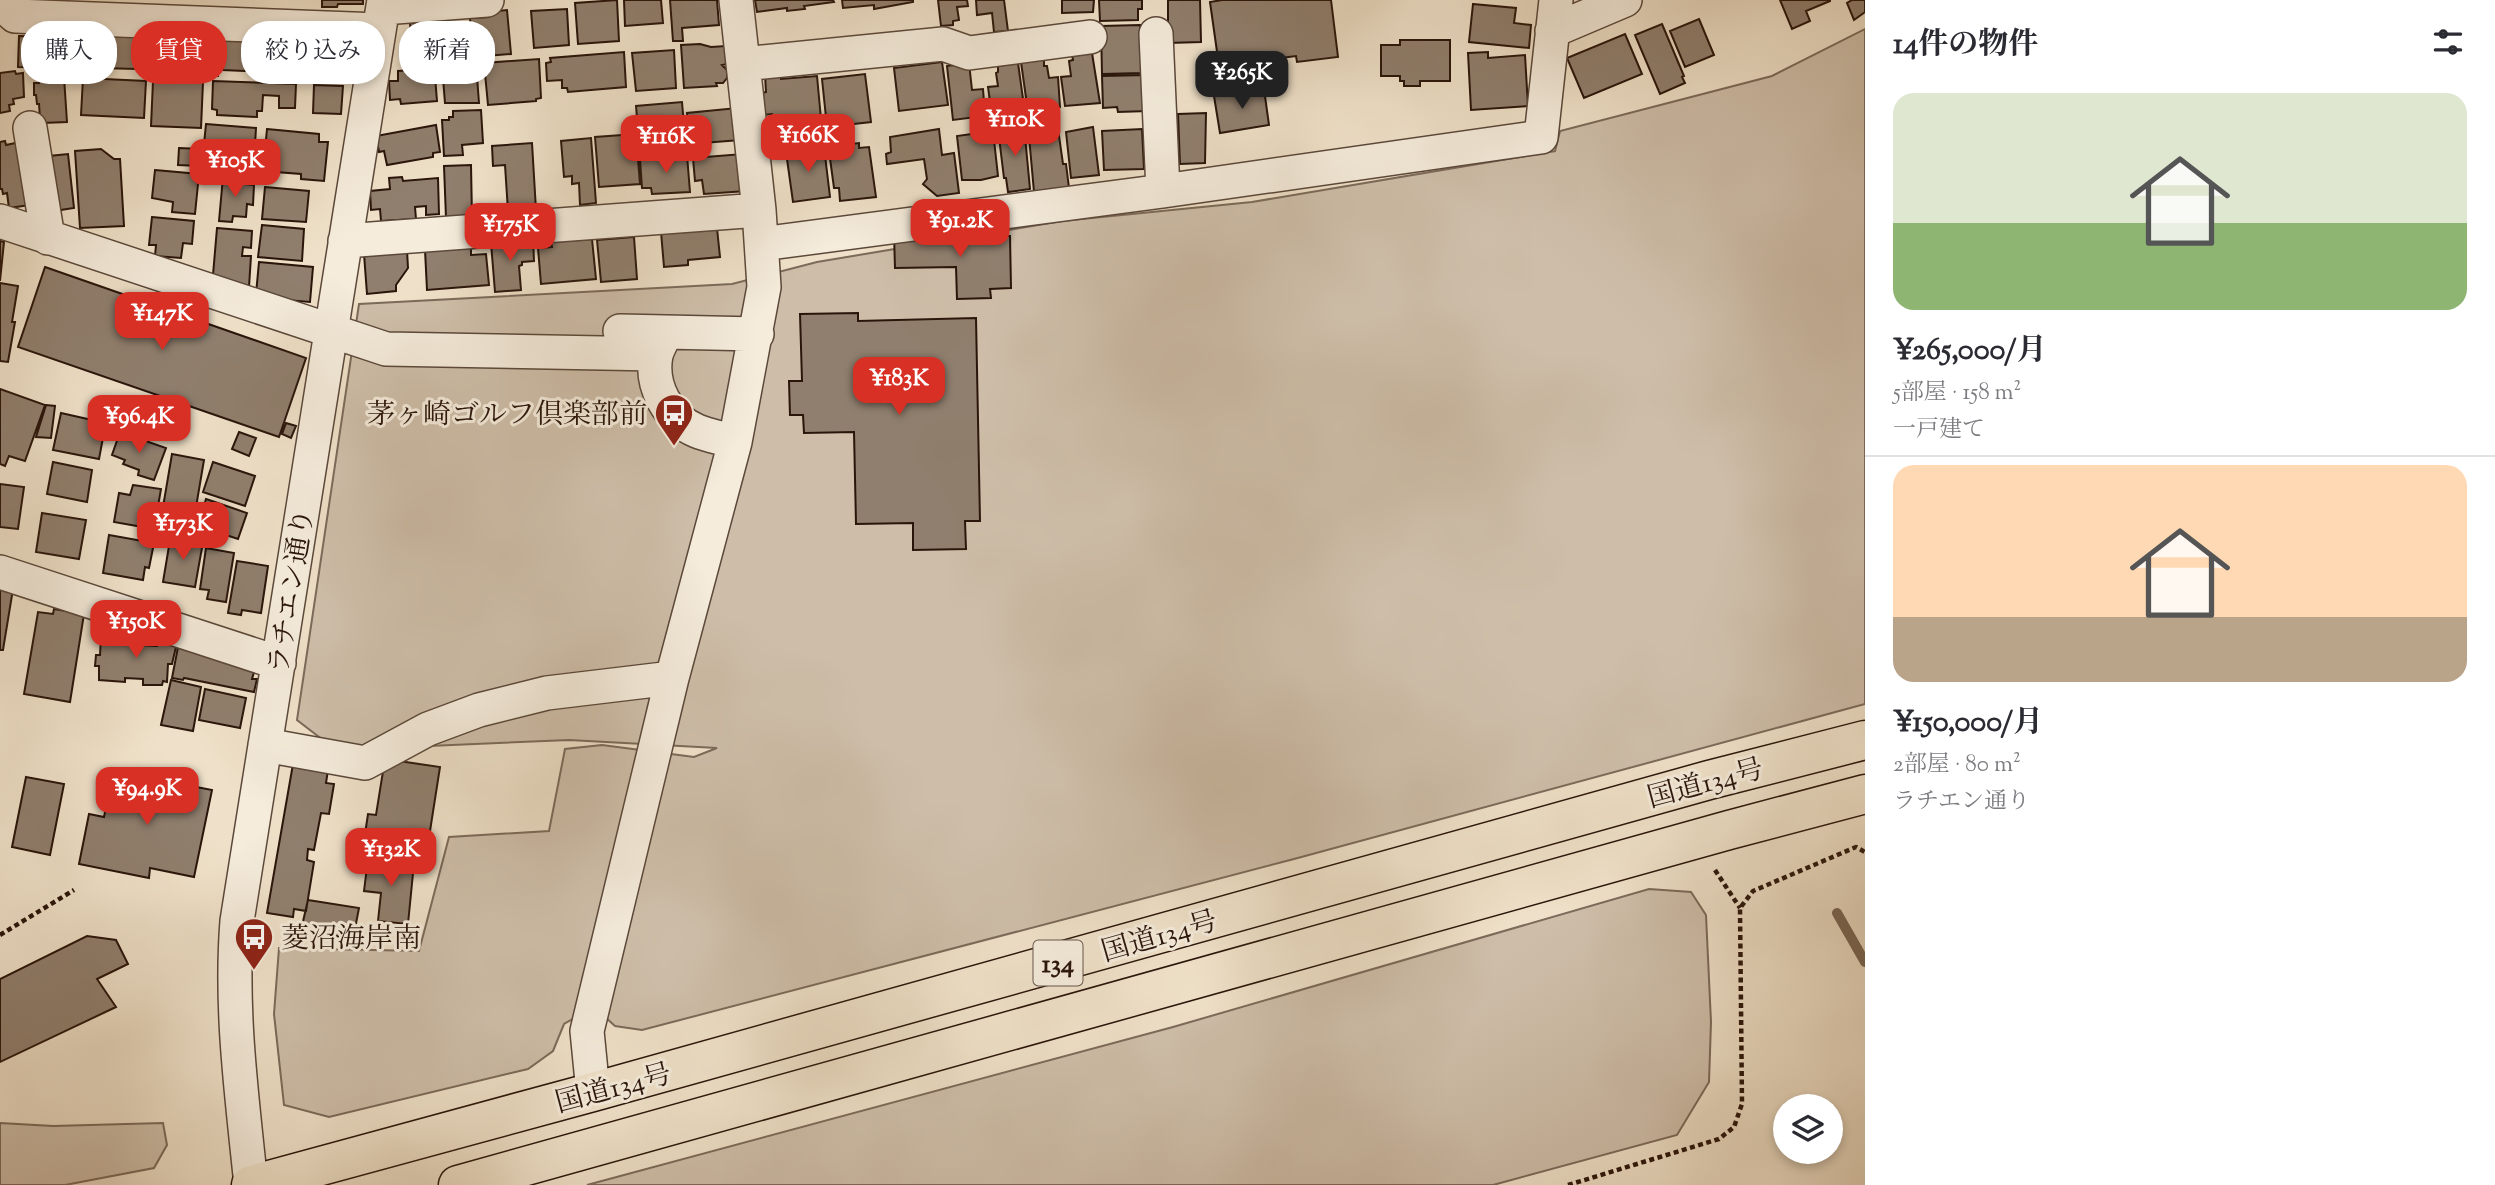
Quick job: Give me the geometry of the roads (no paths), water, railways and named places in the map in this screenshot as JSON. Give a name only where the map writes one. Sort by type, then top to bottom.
[{"type":"highway","name":"国道134号","points":[[251,1185],[593,1093],[1709,780],[1865,740]]},
{"type":"highway","name":"国道134号","points":[[458,1185],[1865,794]]},
{"type":"street","points":[[5,0],[6,8],[15,16],[74,10],[382,12],[487,0]]},
{"type":"street","points":[[593,1093],[587,1031],[672,678],[735,442],[764,287],[759,210],[736,0]]},
{"type":"street","points":[[762,244],[1541,137],[1554,15],[1625,0]]},
{"type":"street","name":"ラチエン通り","points":[[251,1185],[235,1027],[233,966],[237,921],[382,12]]},
{"type":"street","points":[[1156,34],[1163,191]]},
{"type":"street","points":[[743,64],[943,44],[969,53],[1090,37]]},
{"type":"street","points":[[30,128],[48,238]]},
{"type":"street","points":[[345,241],[759,210]]},
{"type":"street","points":[[0,222],[331,330],[394,327],[661,343],[757,334]]},
{"type":"street","points":[[661,343],[655,376],[661,396],[674,418],[697,431],[735,442]]},
{"type":"street","points":[[0,572],[279,663]]},
{"type":"street","points":[[265,745],[365,763],[428,729],[479,710],[547,693],[672,678]]},
{"type":"waterway","points":[[1837,913],[1865,962]]},
{"type":"place","name":"茅ヶ崎ゴルフ倶楽部前","points":[[674,447]]},
{"type":"place","name":"菱沼海岸南","points":[[254,971]]}]
